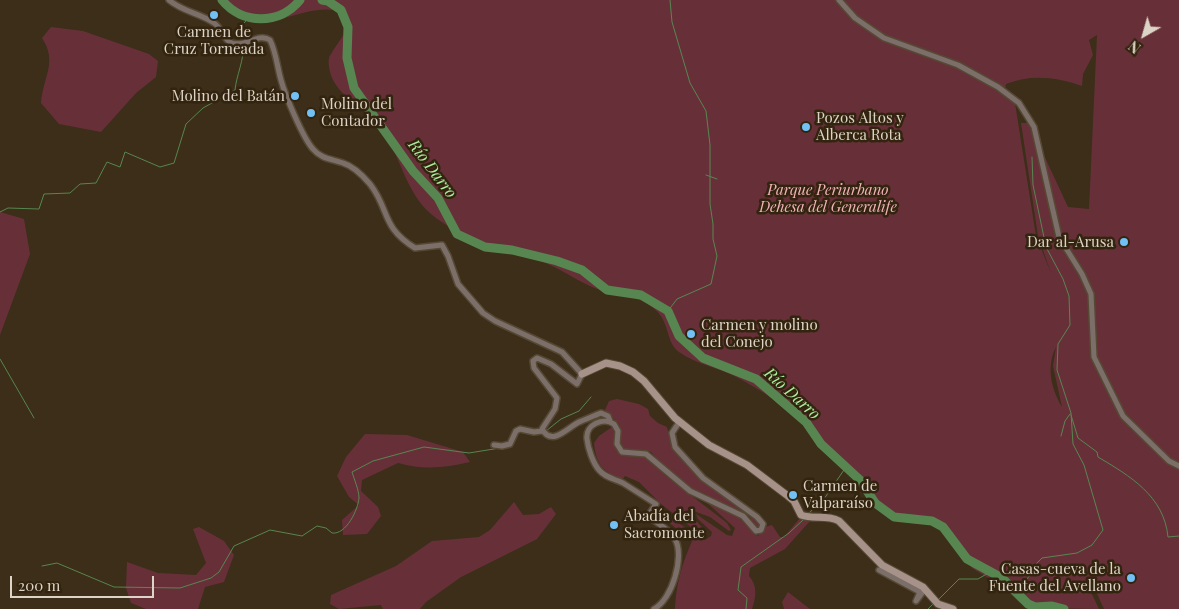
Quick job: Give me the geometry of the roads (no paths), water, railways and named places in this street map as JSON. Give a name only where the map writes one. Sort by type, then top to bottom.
[{"type":"street","points":[[169,0],[182,10],[216,24],[227,40],[236,44],[247,43],[262,37],[270,40],[283,89],[310,145],[324,158],[345,163],[369,183],[398,237],[414,248],[442,245],[458,284],[484,312],[495,321],[555,348],[582,374]]},
{"type":"street","points":[[839,0],[871,30],[894,44],[949,61],[998,87],[1019,103],[1029,117],[1041,151],[1059,237],[1082,274],[1090,294],[1094,357],[1123,416],[1169,461],[1179,466]]},
{"type":"street","points":[[494,445],[510,444],[516,431],[520,429],[534,432],[542,430],[558,402],[553,392],[534,368],[534,359],[551,364],[577,384],[582,374],[606,363],[620,366],[644,381],[669,413],[680,422],[709,445],[753,470],[794,501],[804,516],[830,516],[839,520],[882,565],[925,589],[931,598],[941,606],[952,609]]},
{"type":"street","points":[[542,430],[549,436],[557,436],[578,423],[601,413],[608,416],[610,422],[618,429],[617,444],[619,449],[625,452],[646,454],[694,494],[743,516],[752,528],[757,531],[761,530],[763,524],[757,516],[707,481],[675,447],[672,433],[680,422]]},
{"type":"street","points":[[610,422],[599,421],[588,431],[587,439],[596,466],[609,478],[621,482],[656,504],[648,516],[665,528],[674,539],[679,556],[667,600],[654,609]]},
{"type":"street","points":[[879,570],[920,592],[916,601],[925,589]]},
{"type":"waterway","name":"Río Darro","points":[[222,0],[240,14],[250,18],[261,19],[272,18],[282,14],[300,0]]},
{"type":"waterway","name":"Río Darro","points":[[322,0],[328,1],[341,10],[348,27],[347,58],[354,88],[413,171],[438,198],[457,234],[485,247],[512,250],[557,261],[582,270],[607,290],[641,295],[668,311],[679,336],[703,358],[756,379],[806,422],[821,444],[860,480],[875,503],[894,517],[932,521],[943,527],[967,559],[1002,578],[1028,604],[1035,607],[1052,606],[1064,609]]},
{"type":"waterway","points":[[668,311],[677,299],[711,284],[717,256],[713,239],[710,204],[710,145],[706,111],[690,83],[672,22],[670,0]]},
{"type":"waterway","points":[[242,42],[238,29],[248,19]]},
{"type":"waterway","points":[[0,212],[8,208],[39,209],[44,194],[70,193],[80,184],[96,183],[107,162],[120,167],[125,152],[160,167],[174,163],[186,124],[203,108],[235,90],[243,56],[243,46]]},
{"type":"waterway","points":[[1018,596],[1035,565],[1042,558],[1077,553],[1092,545],[1103,530],[1084,465],[1073,444],[1071,413],[1057,370],[1058,344],[1070,325],[1069,296],[1063,279],[1046,247],[1033,185],[1032,157]]},
{"type":"waterway","points":[[706,175],[717,179]]},
{"type":"waterway","points":[[0,359],[34,418]]},
{"type":"waterway","points":[[546,431],[561,419],[579,411],[591,397]]},
{"type":"waterway","points":[[1061,436],[1065,421],[1070,414]]},
{"type":"waterway","points":[[1071,415],[1078,438],[1097,452],[1098,457],[1144,489],[1160,510],[1168,537],[1179,536]]},
{"type":"waterway","points":[[42,566],[57,563],[114,587],[180,588],[211,578],[219,572],[234,546],[270,530],[302,536],[317,526],[326,528],[332,533],[342,530],[354,515],[359,498],[352,472],[373,461],[424,447],[469,453],[500,448]]},
{"type":"waterway","points":[[809,513],[824,499],[846,467]]},
{"type":"waterway","points":[[746,609],[747,598],[738,590],[741,567],[789,533],[803,520]]},
{"type":"waterway","points":[[938,600],[959,579],[978,579],[990,572]]},
{"type":"waterway","points":[[928,609],[933,604]]},
{"type":"place","name":"Carmen de Cruz Torneada","points":[[214,15]]},
{"type":"place","name":"Molino del Batán","points":[[295,96]]},
{"type":"place","name":"Molino del Contador","points":[[311,113]]},
{"type":"place","name":"Pozos Altos y Alberca Rota","points":[[806,127]]},
{"type":"place","name":"Dar al-Arusa","points":[[1124,242]]},
{"type":"place","name":"Carmen y molino del Conejo","points":[[691,334]]},
{"type":"place","name":"Carmen de Valparaíso","points":[[793,495]]},
{"type":"place","name":"Abadía del Sacromonte","points":[[614,525]]},
{"type":"place","name":"Casas-cueva de la Fuente del Avellano","points":[[1131,578]]},
{"type":"park label","name":"Parque Periurbano Dehesa del Generalife","points":[[828,198]]}]
